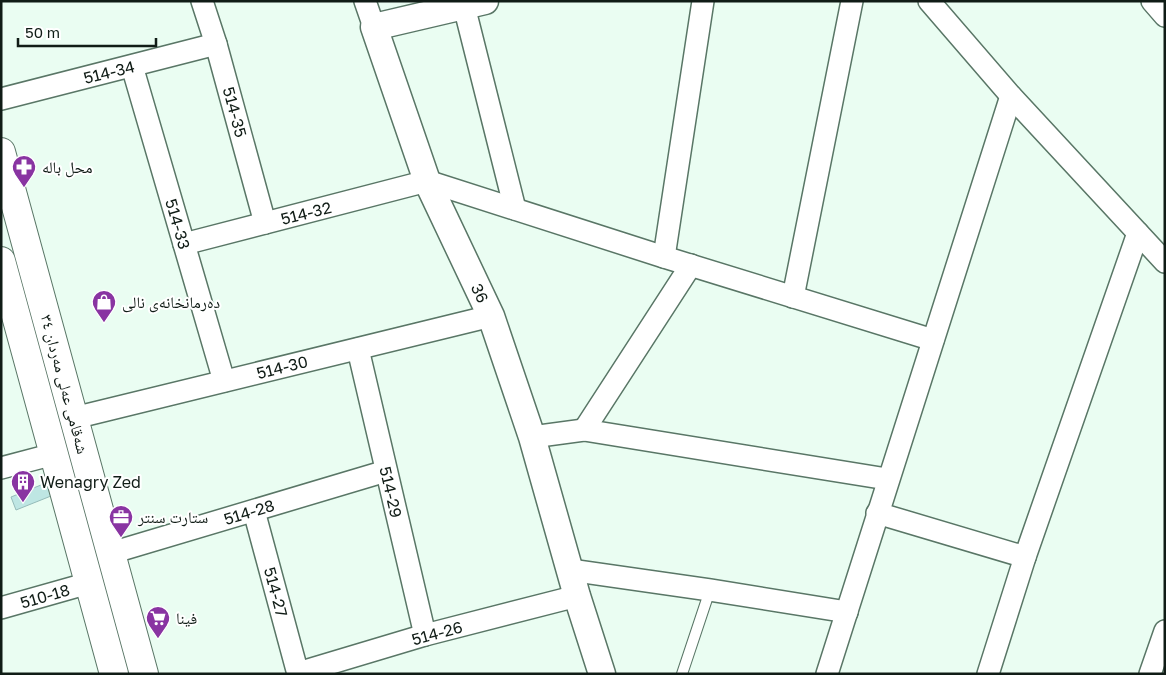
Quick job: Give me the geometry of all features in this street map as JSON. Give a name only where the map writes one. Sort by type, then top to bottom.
[{"type":"main road","name":"شەقامی عەلی مەردان ٣٤","points":[[1,152],[144,674]]},
{"type":"main road","name":"شەقامی عەلی مەردان ٣٤","points":[[1,261],[114,674]]},
{"type":"main road","points":[[9,290],[37,283]]},
{"type":"street","name":"514-35","points":[[202,1],[216,44],[265,223]]},
{"type":"street","points":[[365,1],[374,27],[474,4],[515,209]]},
{"type":"street","points":[[664,257],[704,1]]},
{"type":"street","points":[[793,297],[852,1]]},
{"type":"street","points":[[928,1],[1011,96],[1164,259]]},
{"type":"street","points":[[1152,1],[1165,16]]},
{"type":"street","name":"36","points":[[374,27],[427,181],[491,316],[532,437],[577,596],[602,674]]},
{"type":"street","name":"514-34","points":[[1,99],[216,44]]},
{"type":"street","name":"514-33","points":[[132,66],[224,381]]},
{"type":"street","points":[[827,674],[1011,96]]},
{"type":"street","points":[[427,181],[933,340]]},
{"type":"street","name":"514-32","points":[[184,244],[427,181]]},
{"type":"street","points":[[988,674],[1025,557],[1138,233]]},
{"type":"street","points":[[584,430],[691,265]]},
{"type":"street","name":"514-30","points":[[74,418],[491,316]]},
{"type":"street","name":"514-29","points":[[358,348],[425,635]]},
{"type":"street","points":[[532,437],[584,430],[888,479]]},
{"type":"street","points":[[1,468],[54,454]]},
{"type":"street","name":"514-28","points":[[111,553],[386,471]]},
{"type":"street","name":"514-27","points":[[254,511],[298,673]]},
{"type":"street","points":[[877,513],[1025,557]]},
{"type":"street","points":[[570,570],[847,612]]},
{"type":"street","name":"510-18","points":[[1,608],[89,583]]},
{"type":"street","name":"514-26","points":[[298,673],[425,635],[577,596]]},
{"type":"street","points":[[1150,674],[1165,631]]},
{"type":"lane","points":[[682,674],[710,590]]},
{"type":"building","name":"Wenagry Zed","points":[[46,483],[51,496],[16,510],[11,497]]},
{"type":"place","name":"محل باله","points":[[24,188]]},
{"type":"place","name":"دەرمانخانەی نالی","points":[[104,323]]},
{"type":"place","name":"Wenagry Zed","points":[[23,503]]},
{"type":"place","name":"ستارت سنتر","points":[[121,538]]},
{"type":"place","name":"فينا","points":[[158,639]]}]
